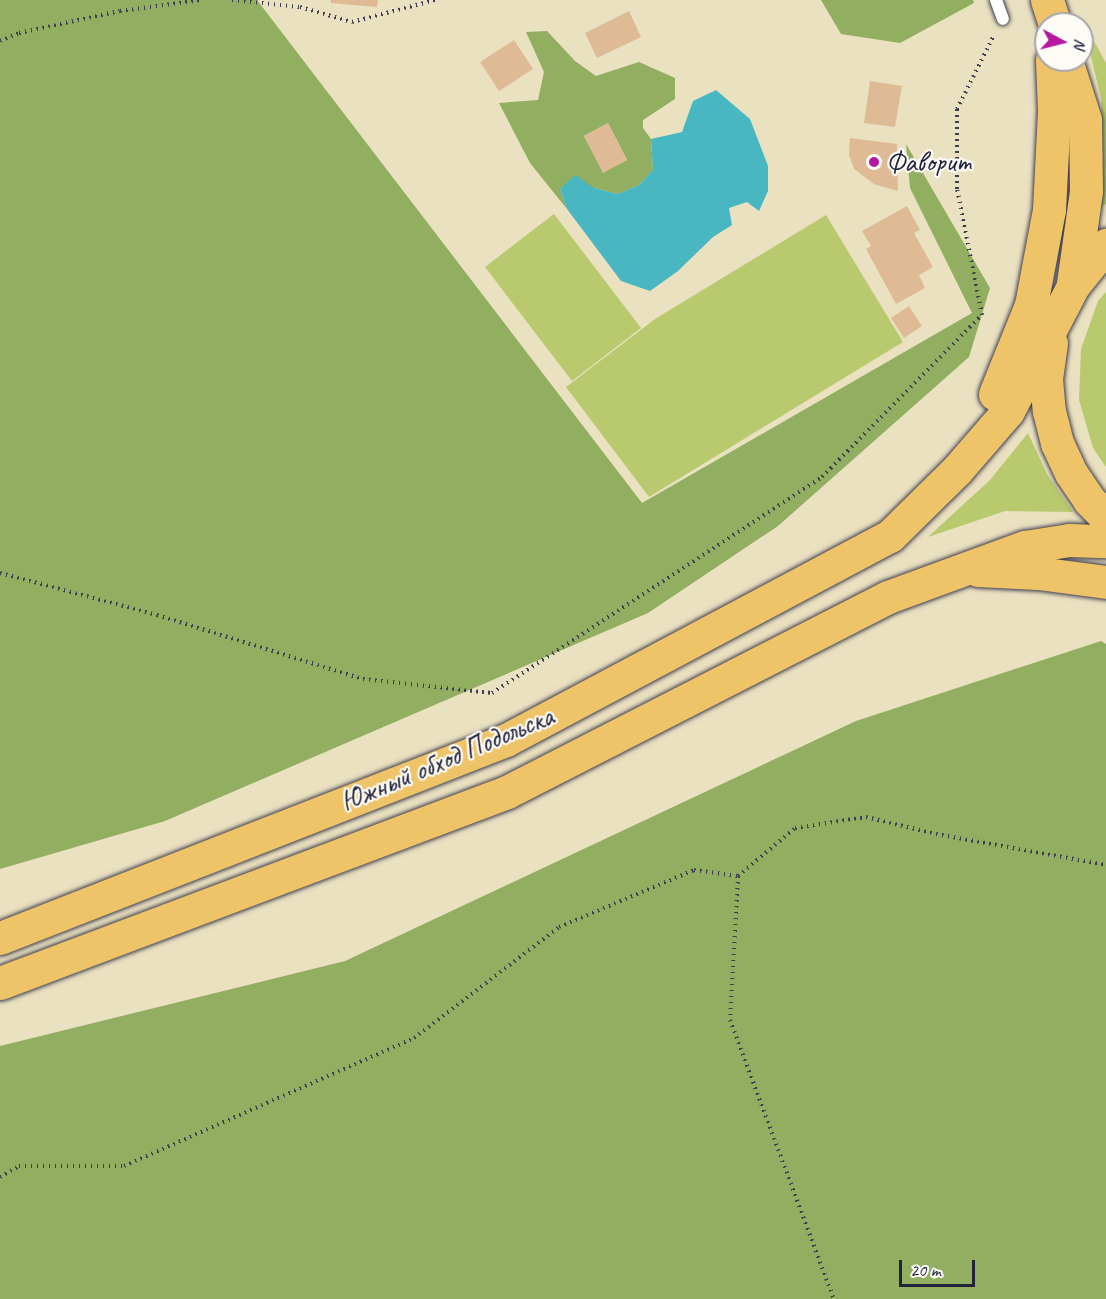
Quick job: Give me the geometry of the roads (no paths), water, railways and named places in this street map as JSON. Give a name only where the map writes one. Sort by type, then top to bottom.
[{"type":"main road","points":[[957,470],[1000,385],[1031,305],[1049,210],[1054,111],[1052,72]]},
{"type":"main road","points":[[1070,72],[1085,120],[1086,191],[1073,285]]},
{"type":"main road","points":[[957,470],[1008,411],[1073,285],[1106,245]]},
{"type":"main road","points":[[1059,315],[1050,346],[1046,379],[1049,411],[1057,443],[1071,473],[1089,500],[1106,517]]},
{"type":"main road","name":"Южный обход Подольска","points":[[0,938],[506,740],[890,537],[957,470]]},
{"type":"main road","name":"Южный обход Подольска","points":[[0,983],[507,792],[888,597],[1025,547],[1069,540],[1106,541]]},
{"type":"main road","points":[[967,569],[1038,573],[1106,582]]},
{"type":"lane","points":[[996,0],[1003,19]]},
{"type":"water","points":[[716,90],[750,119],[768,166],[768,191],[759,211],[747,202],[729,208],[732,225],[713,237],[678,271],[650,291],[621,281],[567,209],[560,189],[575,175],[594,188],[618,194],[639,185],[653,170],[651,139],[682,132],[693,101]]},
{"type":"place","name":"Фаворит","points":[[874,162]]}]
